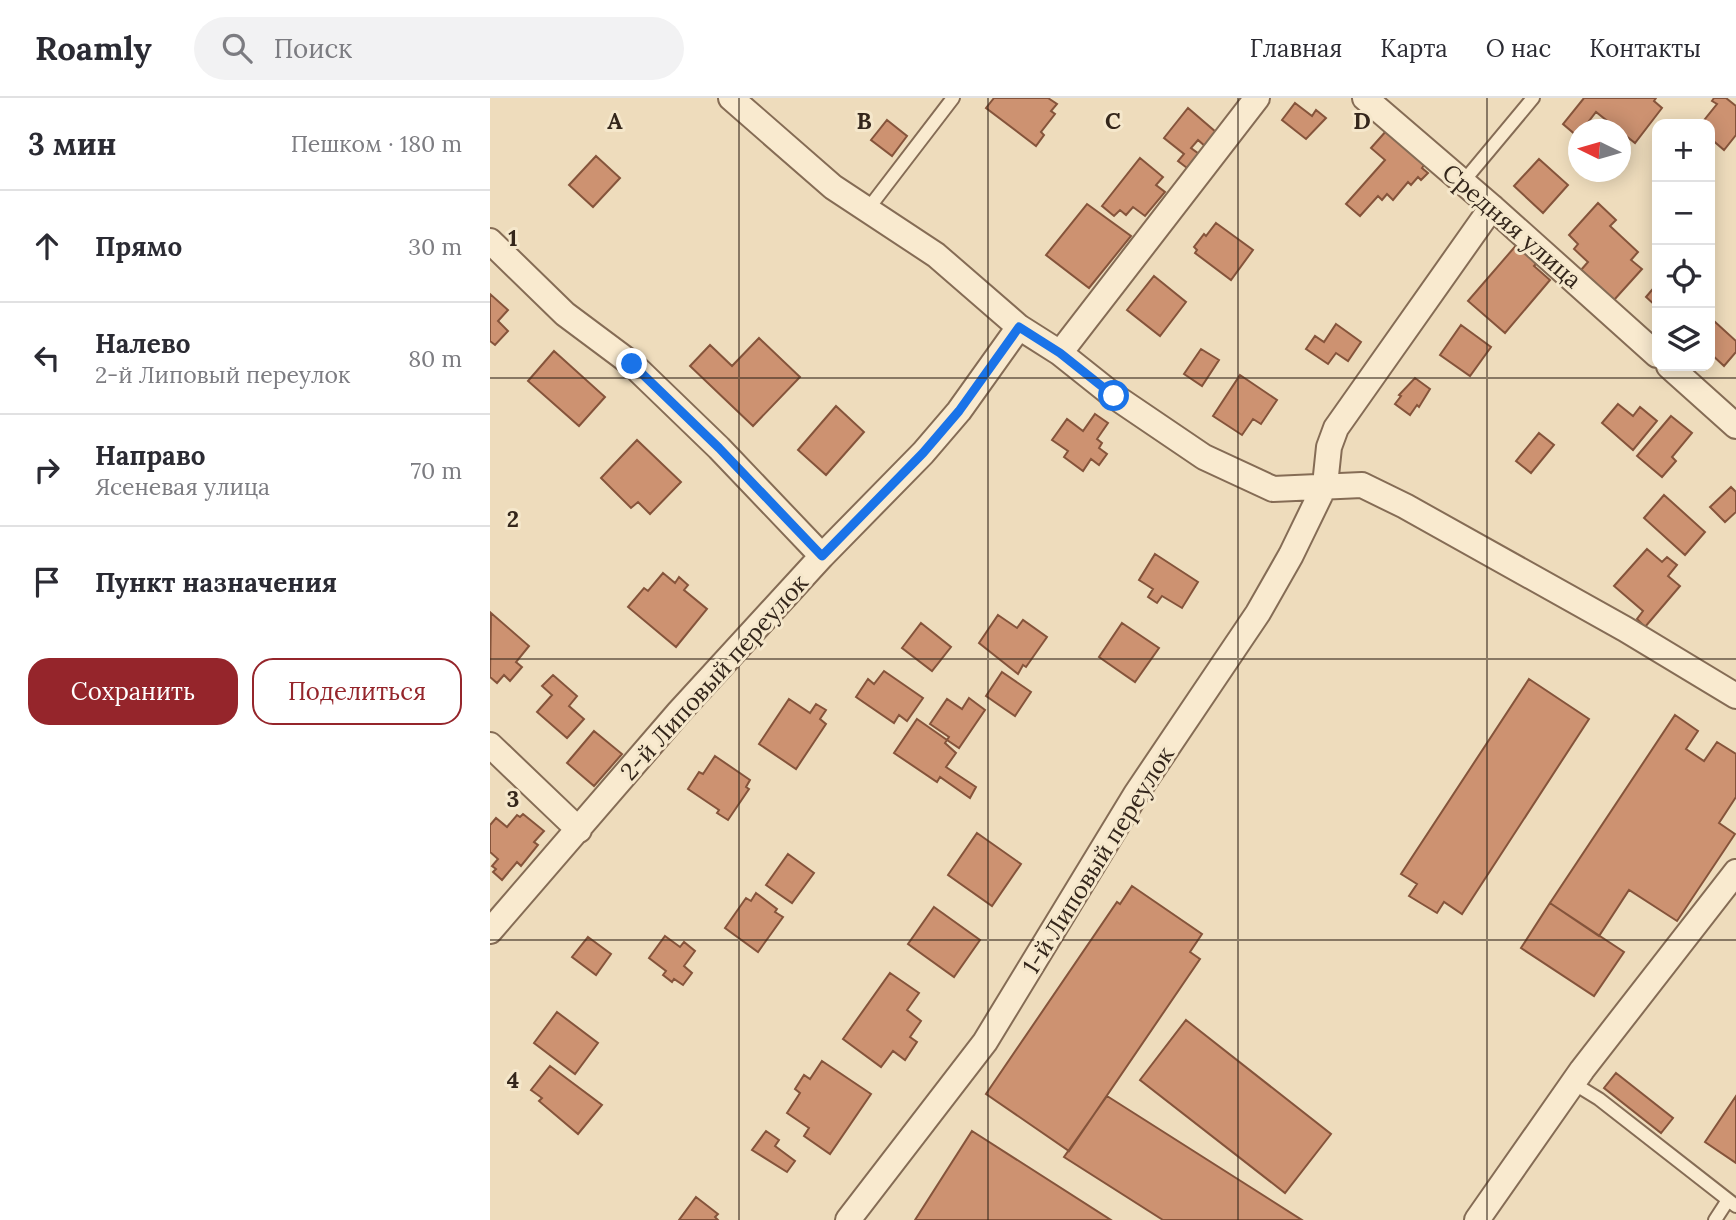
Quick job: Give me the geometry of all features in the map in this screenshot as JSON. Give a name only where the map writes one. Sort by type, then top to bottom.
[{"type":"street","points":[[731,98],[833,187],[936,255],[1019,327],[1060,353],[1114,396],[1204,457],[1273,489],[1362,485],[1405,506],[1625,629],[1736,696]]},
{"type":"street","points":[[1060,353],[1257,98]]},
{"type":"street","name":"Средняя улица","points":[[1365,98],[1652,351]]},
{"type":"street","name":"1-й Липовый переулок","points":[[848,1220],[985,1042],[1136,794],[1258,613],[1291,555],[1325,485],[1329,447],[1336,428],[1492,207]]},
{"type":"street","points":[[490,241],[565,314],[632,364],[719,448],[822,556]]},
{"type":"street","name":"2-й Липовый переулок","points":[[490,931],[679,712],[822,556],[923,453],[950,422],[1019,327]]},
{"type":"street","points":[[1675,371],[1736,426]]},
{"type":"street","points":[[490,745],[579,830]]},
{"type":"street","points":[[1477,1220],[1573,1083],[1736,872]]},
{"type":"lane","points":[[868,209],[953,98]]},
{"type":"lane","points":[[1463,183],[1533,98]]},
{"type":"lane","points":[[1573,1083],[1599,1099],[1732,1203],[1715,1220]]},
{"type":"building","points":[[994,98],[1048,98],[1057,104],[1051,111],[1055,114],[1041,132],[1044,135],[1036,146],[986,108]]},
{"type":"building","points":[[1584,98],[1656,98],[1654,101],[1662,108],[1635,143],[1631,140],[1631,119],[1605,119],[1596,112],[1591,119],[1568,119],[1568,128],[1563,124]]},
{"type":"building","points":[[1714,98],[1726,98],[1736,106],[1736,135],[1724,150],[1715,142],[1715,119],[1705,119],[1717,104],[1712,101]]},
{"type":"building","points":[[1295,103],[1312,116],[1316,110],[1326,118],[1306,139],[1282,120]]},
{"type":"building","points":[[1188,108],[1217,133],[1206,147],[1198,140],[1191,148],[1199,154],[1187,168],[1178,161],[1184,154],[1164,138]]},
{"type":"building","points":[[887,120],[907,136],[892,156],[871,140]]},
{"type":"building","points":[[1387,130],[1425,164],[1422,168],[1428,173],[1421,180],[1418,177],[1411,185],[1408,182],[1393,200],[1387,194],[1382,200],[1378,196],[1360,216],[1346,204],[1385,160],[1371,148]]},
{"type":"building","points":[[596,156],[620,178],[593,207],[569,185]]},
{"type":"building","points":[[1140,158],[1163,177],[1156,185],[1165,192],[1145,216],[1133,207],[1126,215],[1120,210],[1114,216],[1102,206]]},
{"type":"building","points":[[1539,159],[1568,185],[1543,213],[1514,186]]},
{"type":"building","points":[[1598,203],[1616,220],[1610,226],[1638,252],[1631,260],[1642,269],[1614,300],[1581,270],[1588,262],[1574,249],[1578,244],[1569,235]]},
{"type":"building","points":[[1087,204],[1131,236],[1089,288],[1046,255]]},
{"type":"building","points":[[1216,223],[1253,250],[1231,280],[1195,253],[1197,250],[1194,247]]},
{"type":"building","points":[[1519,242],[1540,260],[1534,266],[1550,280],[1505,333],[1468,301]]},
{"type":"building","points":[[1154,276],[1186,302],[1160,336],[1127,310]]},
{"type":"building","points":[[1652,290],[1652,302],[1646,297]]},
{"type":"building","points":[[490,294],[508,310],[498,321],[508,331],[495,345],[490,341]]},
{"type":"building","points":[[1715,322],[1736,341],[1736,352],[1724,366],[1715,358]]},
{"type":"building","points":[[1336,324],[1361,342],[1348,361],[1336,353],[1328,364],[1306,349],[1315,336],[1324,342]]},
{"type":"building","points":[[1461,325],[1491,347],[1470,376],[1440,355]]},
{"type":"building","points":[[759,338],[800,377],[753,426],[690,366],[710,345],[732,366]]},
{"type":"building","points":[[1201,349],[1219,360],[1202,386],[1184,374]]},
{"type":"building","points":[[554,351],[605,397],[579,426],[528,381]]},
{"type":"building","points":[[1240,375],[1277,400],[1261,424],[1253,419],[1242,435],[1213,416]]},
{"type":"building","points":[[1415,378],[1430,389],[1419,407],[1417,405],[1410,415],[1395,404],[1401,396],[1399,395]]},
{"type":"building","points":[[1618,404],[1633,416],[1640,407],[1657,421],[1633,450],[1602,423]]},
{"type":"building","points":[[836,406],[864,432],[826,475],[798,450]]},
{"type":"building","points":[[1095,414],[1108,423],[1097,439],[1102,443],[1099,448],[1107,454],[1099,465],[1091,459],[1083,471],[1064,457],[1068,451],[1052,440],[1067,419],[1083,431]]},
{"type":"building","points":[[1671,416],[1692,433],[1672,457],[1676,461],[1662,477],[1637,456]]},
{"type":"building","points":[[1539,433],[1554,445],[1531,473],[1516,461]]},
{"type":"building","points":[[637,440],[681,482],[650,514],[638,502],[631,508],[601,478]]},
{"type":"building","points":[[1731,487],[1736,492],[1736,512],[1725,522],[1710,507]]},
{"type":"building","points":[[1664,495],[1705,532],[1685,555],[1644,518]]},
{"type":"building","points":[[1647,549],[1662,562],[1667,557],[1677,565],[1668,576],[1680,586],[1645,627],[1637,619],[1643,611],[1614,586]]},
{"type":"building","points":[[1155,554],[1198,582],[1182,608],[1162,596],[1157,603],[1148,597],[1153,589],[1139,580]]},
{"type":"building","points":[[663,573],[675,583],[679,577],[688,585],[684,590],[707,609],[676,647],[628,607],[644,588],[648,591]]},
{"type":"building","points":[[491,613],[529,646],[516,662],[522,667],[510,681],[504,675],[497,683],[490,677]]},
{"type":"building","points":[[998,615],[1017,628],[1023,620],[1047,637],[1018,674],[979,643]]},
{"type":"building","points":[[921,623],[951,647],[932,671],[902,648]]},
{"type":"building","points":[[1122,623],[1159,648],[1135,682],[1099,657]]},
{"type":"building","points":[[884,671],[923,698],[907,721],[899,715],[894,723],[856,697],[868,679],[874,684]]},
{"type":"building","points":[[1002,672],[1031,692],[1015,716],[986,696]]},
{"type":"building","points":[[553,675],[577,696],[569,706],[584,719],[567,738],[537,712],[552,695],[542,686]]},
{"type":"building","points":[[1529,679],[1589,719],[1462,914],[1444,902],[1437,913],[1409,896],[1417,884],[1401,874]]},
{"type":"building","points":[[969,698],[985,710],[959,748],[930,724],[947,699],[962,709]]},
{"type":"building","points":[[789,699],[810,713],[816,704],[826,710],[820,719],[826,724],[796,769],[759,744]]},
{"type":"building","points":[[1675,715],[1698,731],[1686,749],[1704,761],[1717,742],[1736,754],[1736,797],[1719,823],[1735,834],[1677,921],[1629,890],[1599,936],[1550,903]]},
{"type":"building","points":[[917,719],[947,740],[945,743],[956,753],[946,767],[976,787],[970,798],[940,777],[937,782],[894,753]]},
{"type":"building","points":[[594,731],[622,754],[594,786],[567,763]]},
{"type":"building","points":[[715,756],[750,780],[746,787],[749,789],[728,820],[717,813],[719,810],[688,789],[699,772],[703,774]]},
{"type":"building","points":[[523,814],[544,831],[534,842],[538,845],[521,866],[517,862],[502,880],[493,872],[496,869],[492,866],[498,859],[490,852],[490,825],[496,818],[507,827],[517,815],[520,817]]},
{"type":"building","points":[[977,833],[1021,864],[992,906],[948,875]]},
{"type":"building","points":[[788,854],[814,873],[792,903],[766,885]]},
{"type":"building","points":[[1132,886],[1202,934],[1190,952],[1200,959],[1069,1151],[986,1094],[1117,902],[1120,904]]},
{"type":"building","points":[[756,893],[783,917],[758,952],[725,928],[746,898],[751,901]]},
{"type":"building","points":[[1550,903],[1624,952],[1594,996],[1521,948]]},
{"type":"building","points":[[934,907],[980,940],[954,977],[908,944]]},
{"type":"building","points":[[665,936],[680,947],[684,942],[695,951],[684,966],[692,973],[683,985],[674,979],[672,982],[663,975],[666,971],[649,958]]},
{"type":"building","points":[[588,937],[611,954],[596,975],[572,957]]},
{"type":"building","points":[[890,973],[919,993],[907,1010],[921,1021],[910,1037],[917,1042],[905,1060],[893,1051],[881,1067],[843,1039]]},
{"type":"building","points":[[557,1012],[598,1043],[575,1074],[534,1043]]},
{"type":"building","points":[[1186,1020],[1331,1134],[1285,1193],[1140,1080]]},
{"type":"building","points":[[822,1061],[871,1094],[830,1154],[804,1136],[809,1128],[787,1113],[800,1093],[795,1089],[804,1075],[810,1079]]},
{"type":"building","points":[[550,1066],[602,1105],[578,1134],[539,1101],[542,1098],[531,1090]]},
{"type":"building","points":[[1616,1073],[1673,1118],[1661,1133],[1604,1088]]},
{"type":"building","points":[[1107,1096],[1302,1220],[1163,1220],[1064,1157]]},
{"type":"building","points":[[1736,1096],[1736,1163],[1705,1142]]},
{"type":"building","points":[[766,1131],[779,1140],[775,1146],[795,1161],[787,1172],[752,1150]]},
{"type":"building","points":[[972,1131],[1111,1220],[915,1220]]},
{"type":"building","points":[[696,1197],[718,1214],[715,1217],[718,1220],[679,1220]]},
{"type":"route","points":[[632,364],[719,448],[822,556],[923,453],[959,411],[1019,327],[1060,353],[1114,396]]}]
